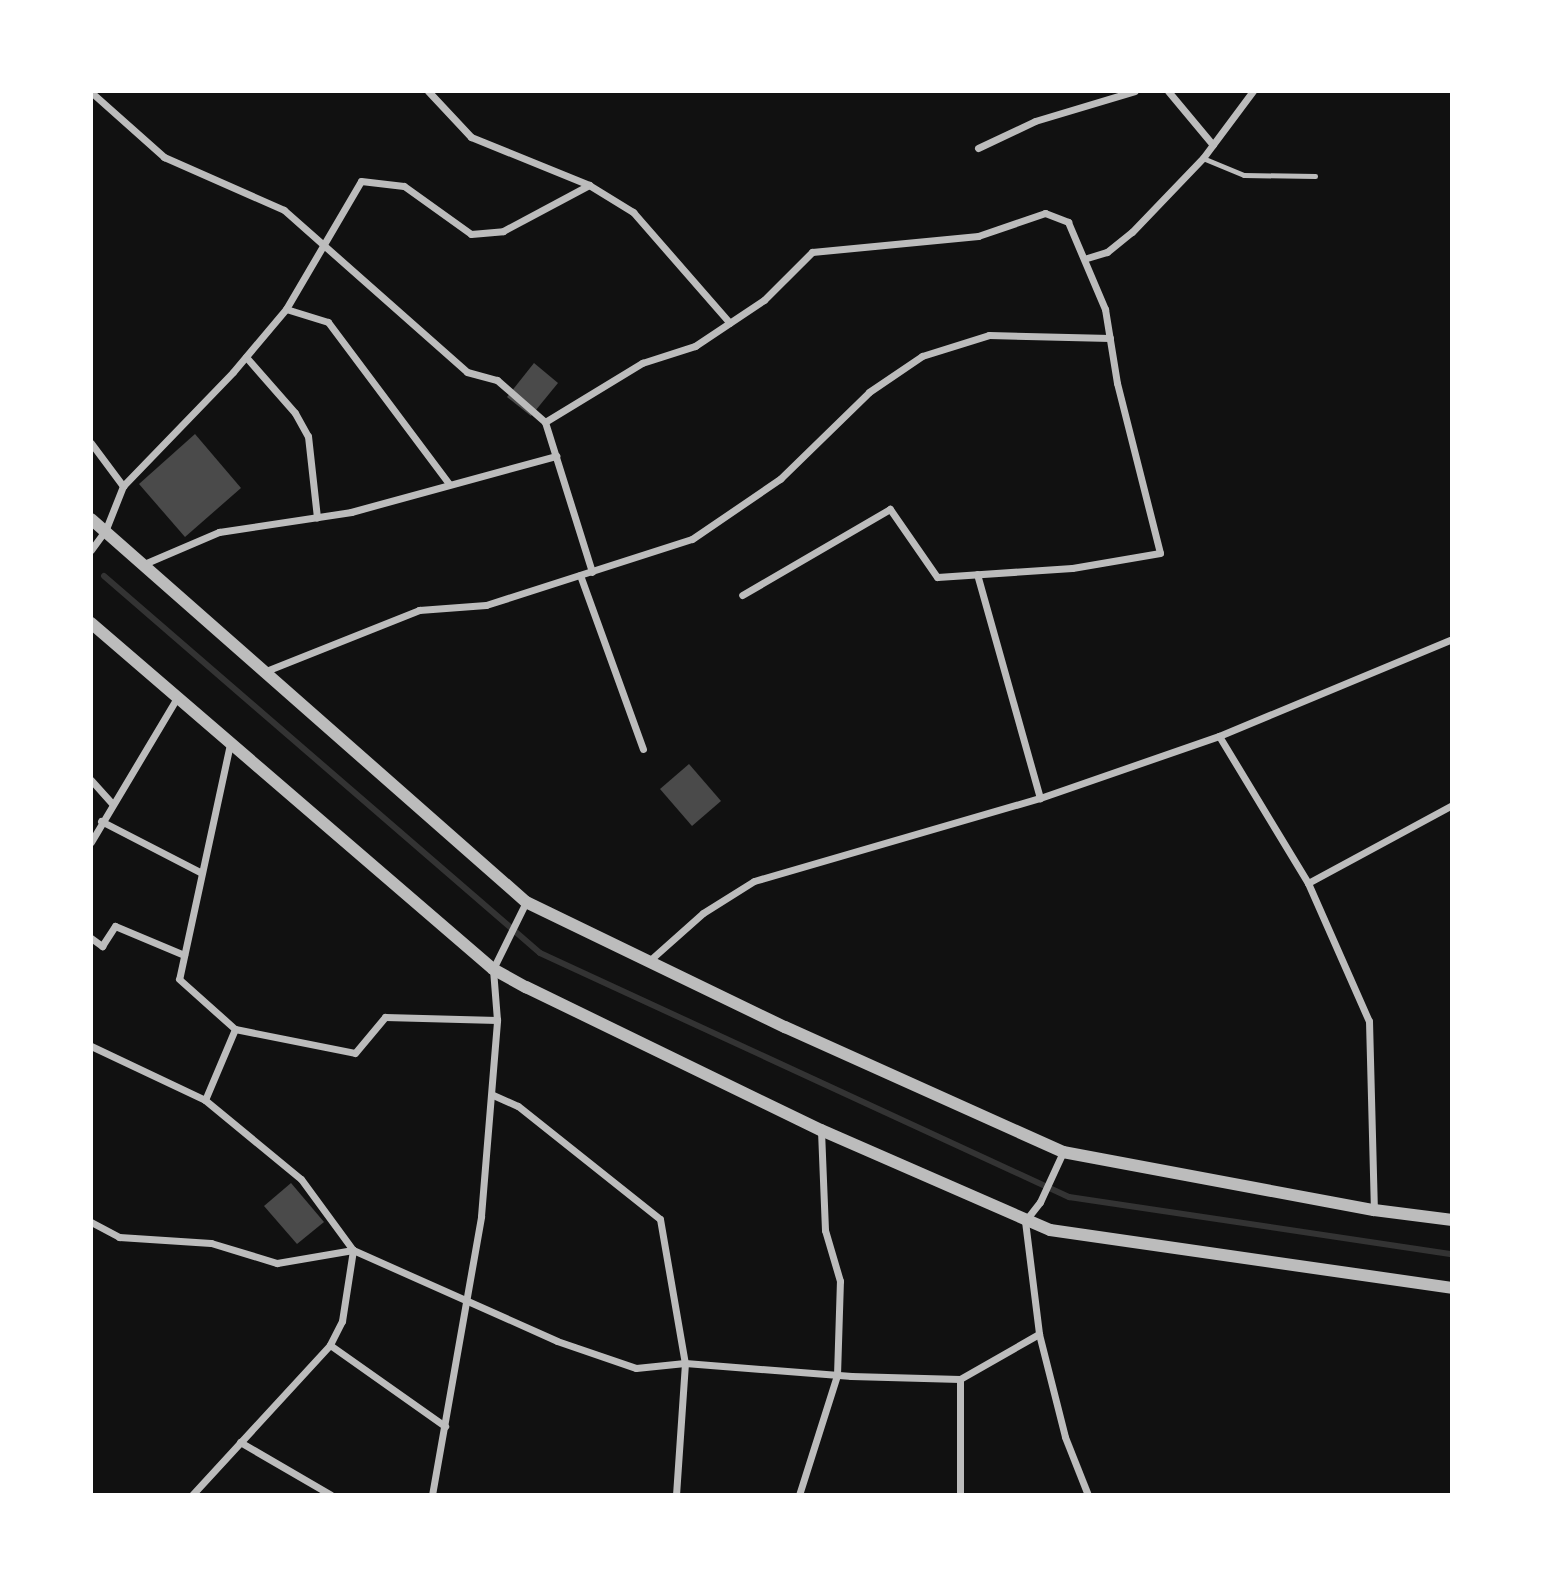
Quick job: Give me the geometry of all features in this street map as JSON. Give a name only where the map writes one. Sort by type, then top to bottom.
[{"type":"street","points":[[428,91],[471,137],[589,186],[633,212],[730,323]]},
{"type":"street","points":[[978,148],[1035,121],[1135,91]]},
{"type":"street","points":[[1168,91],[1213,145]]},
{"type":"street","points":[[1087,258],[1121,243],[1203,158],[1253,91]]},
{"type":"street","points":[[91,92],[164,157],[284,210],[467,372],[496,380],[545,422],[592,572]]},
{"type":"street","points":[[91,550],[106,529],[122,486],[246,357],[286,309],[361,181],[404,186],[471,234],[503,231],[589,186]]},
{"type":"street","points":[[545,422],[642,363],[695,346],[764,300],[812,252],[978,236],[1045,213],[1068,222],[1087,258],[1105,309],[1160,554],[1072,568],[937,577],[890,509],[742,595]]},
{"type":"street","points":[[286,309],[328,322],[449,484]]},
{"type":"street","points":[[266,671],[419,610],[486,605],[692,539],[780,480],[869,393],[922,356],[989,335],[1110,338]]},
{"type":"street","points":[[246,357],[295,414],[308,436],[317,518]]},
{"type":"street","points":[[91,443],[122,486]]},
{"type":"street","points":[[145,564],[219,531],[317,518],[556,456]]},
{"type":"street","points":[[91,519],[106,529],[526,902],[1063,1152],[1374,1210],[1452,1220]]},
{"type":"street","points":[[977,574],[1040,798]]},
{"type":"street","points":[[580,575],[643,749]]},
{"type":"street","points":[[91,623],[493,969],[821,1130],[1024,1221],[1089,1238],[1452,1288]]},
{"type":"street","points":[[649,961],[703,913],[754,881],[1040,798],[1219,736],[1452,639]]},
{"type":"street","points":[[91,842],[111,803],[177,698]]},
{"type":"street","points":[[1219,736],[1308,883],[1369,1021],[1374,1210]]},
{"type":"street","points":[[230,744],[200,872],[179,979],[235,1029],[355,1053],[385,1017],[497,1020]]},
{"type":"street","points":[[91,780],[111,803]]},
{"type":"street","points":[[1308,883],[1452,805]]},
{"type":"street","points":[[101,821],[200,872]]},
{"type":"street","points":[[432,1495],[481,1216],[493,1096],[497,1020],[493,969],[526,902]]},
{"type":"street","points":[[91,939],[102,946],[115,926],[184,955]]},
{"type":"street","points":[[205,1100],[235,1029]]},
{"type":"street","points":[[91,1045],[205,1100],[301,1179],[353,1250],[464,1301],[636,1368],[685,1363],[837,1376],[960,1379],[1039,1334]]},
{"type":"street","points":[[493,1096],[518,1106],[660,1219],[685,1363],[676,1495]]},
{"type":"street","points":[[799,1495],[837,1376],[840,1281],[825,1230],[821,1130]]},
{"type":"street","points":[[1063,1152],[1040,1202],[1024,1221],[1039,1334],[1065,1437],[1088,1495]]},
{"type":"street","points":[[91,1223],[119,1237],[211,1243],[278,1263],[353,1250]]},
{"type":"street","points":[[192,1495],[330,1345],[342,1321],[353,1250]]},
{"type":"street","points":[[330,1345],[445,1426]]},
{"type":"street","points":[[960,1379],[960,1495]]},
{"type":"street","points":[[240,1442],[331,1495]]},
{"type":"lane","points":[[1203,158],[1244,175],[1315,176]]},
{"type":"building","points":[[534,363],[558,383],[531,416],[507,397]]},
{"type":"building","points":[[195,434],[241,488],[185,537],[139,484]]},
{"type":"building","points":[[689,764],[721,801],[692,826],[660,789]]},
{"type":"building","points":[[291,1183],[324,1222],[297,1244],[264,1206]]},
{"type":"waterway","points":[[104,576],[540,953],[1069,1197],[1452,1254]]}]
